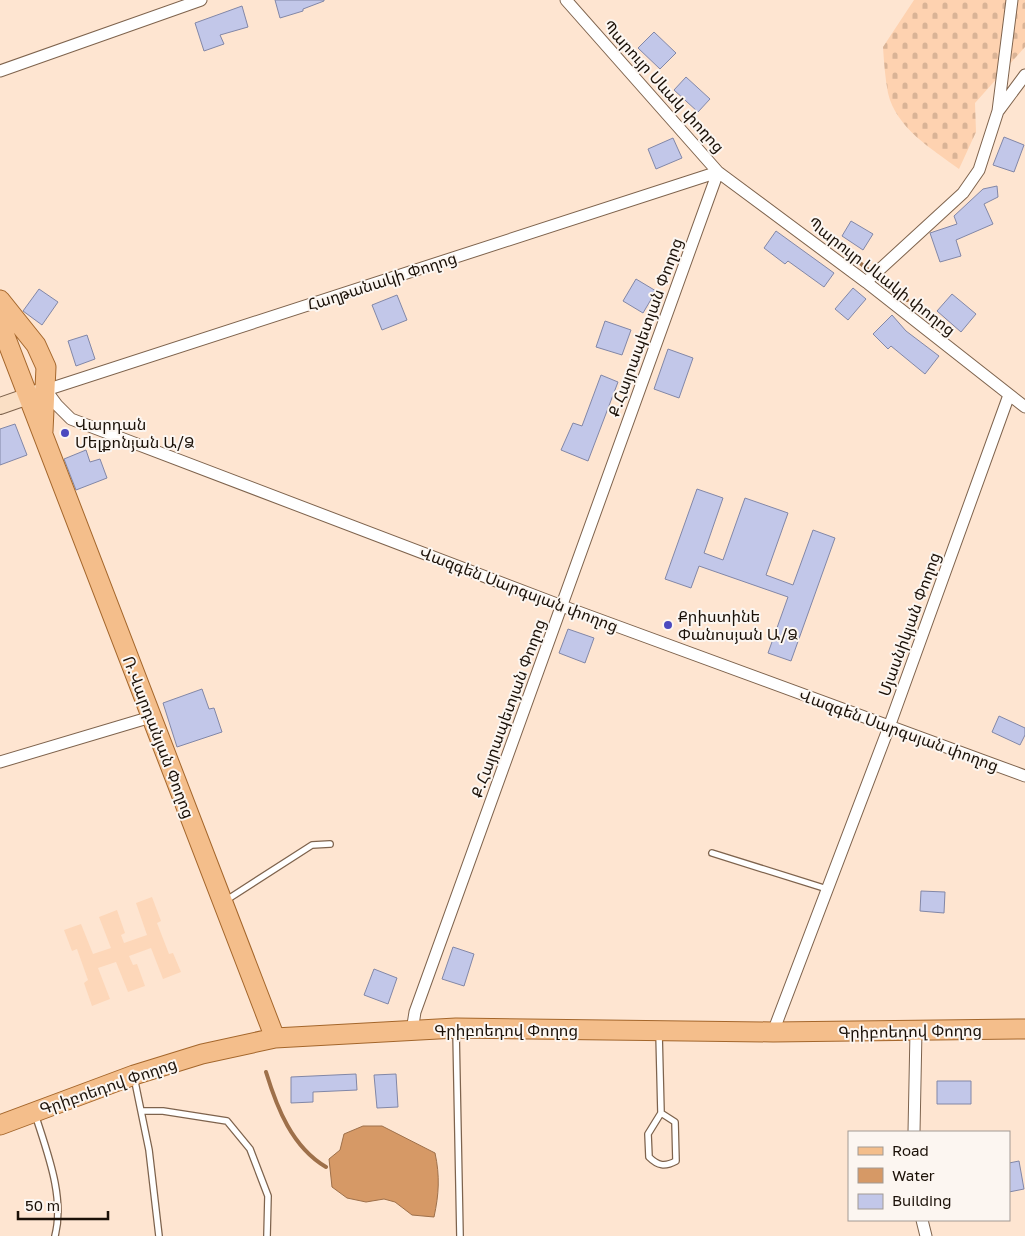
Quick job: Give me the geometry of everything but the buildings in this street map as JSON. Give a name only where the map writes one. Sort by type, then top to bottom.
[{"type":"main road","points":[[0,300],[36,345],[46,367],[42,435]]},
{"type":"main road","name":"Ռ.Վարդանյան Փողոց","points":[[0,323],[26,396],[275,1038]]},
{"type":"main road","name":"Գրիբոեդով Փողոց","points":[[0,1125],[134,1075],[202,1054],[275,1038],[456,1028],[773,1032],[1025,1029]]},
{"type":"street","points":[[0,71],[201,0]]},
{"type":"street","name":"Պարույր Սևակ փողոց","points":[[566,0],[718,172]]},
{"type":"street","points":[[866,282],[963,193],[979,170],[998,111],[1012,0]]},
{"type":"street","points":[[998,111],[1025,75]]},
{"type":"street","name":"Պարույր Սևակի փողոց","points":[[718,172],[866,282],[1025,407]]},
{"type":"street","name":"Հաղթանակի Փողոց","points":[[46,390],[718,172]]},
{"type":"street","name":"Ք.Հայրապետյան Փողոց","points":[[412,1031],[415,1012],[718,172]]},
{"type":"street","points":[[0,406],[46,390]]},
{"type":"street","name":"Վազգեն Սարգսյան փողոց","points":[[46,390],[71,419],[562,606],[1025,776]]},
{"type":"street","name":"Մյասնիկյան Փողոց","points":[[773,1032],[888,727],[1009,395]]},
{"type":"street","points":[[0,762],[151,717]]},
{"type":"street","points":[[914,1131],[916,1031]]},
{"type":"street","points":[[922,1221],[926,1236]]},
{"type":"lane","points":[[223,902],[312,845],[330,844]]},
{"type":"lane","points":[[712,853],[827,889]]},
{"type":"lane","points":[[456,1028],[460,1236]]},
{"type":"lane","points":[[659,1030],[661,1113],[648,1134],[649,1157],[656,1164],[669,1165],[676,1161],[675,1122],[661,1113]]},
{"type":"lane","points":[[134,1075],[142,1111],[159,1236]]},
{"type":"lane","points":[[142,1111],[164,1111],[227,1121],[250,1150],[268,1196],[267,1236]]},
{"type":"lane","points":[[34,1112],[56,1189],[59,1219],[55,1236]]},
{"type":"shaded area","points":[[152,897],[161,921],[157,923],[169,954],[173,953],[181,972],[163,979],[151,948],[129,956],[133,965],[137,964],[145,986],[128,992],[116,962],[98,968],[110,999],[92,1006],[84,983],[88,980],[77,949],[72,951],[64,930],[81,924],[93,954],[111,948],[99,917],[117,910],[125,933],[121,935],[124,943],[147,935],[136,903]]},
{"type":"green space","points":[[914,0],[1025,0],[1025,47],[975,103],[976,132],[959,169],[916,137],[899,117],[888,93],[883,47]]},
{"type":"water","points":[[363,1126],[382,1126],[435,1153],[438,1185],[434,1217],[412,1215],[395,1202],[384,1199],[366,1202],[347,1198],[332,1187],[329,1159],[340,1150],[344,1134]]},
{"type":"waterway","points":[[835,243],[870,271]]},
{"type":"waterway","points":[[879,278],[907,300]]},
{"type":"waterway","points":[[266,1072],[287,1126],[304,1149],[326,1167]]},
{"type":"place","name":"Վարդան Մելքոնյան Ա/Ձ","points":[[65,433]]},
{"type":"place","name":"Քրիստինե Փանոսյան Ա/Ձ","points":[[668,625]]}]
